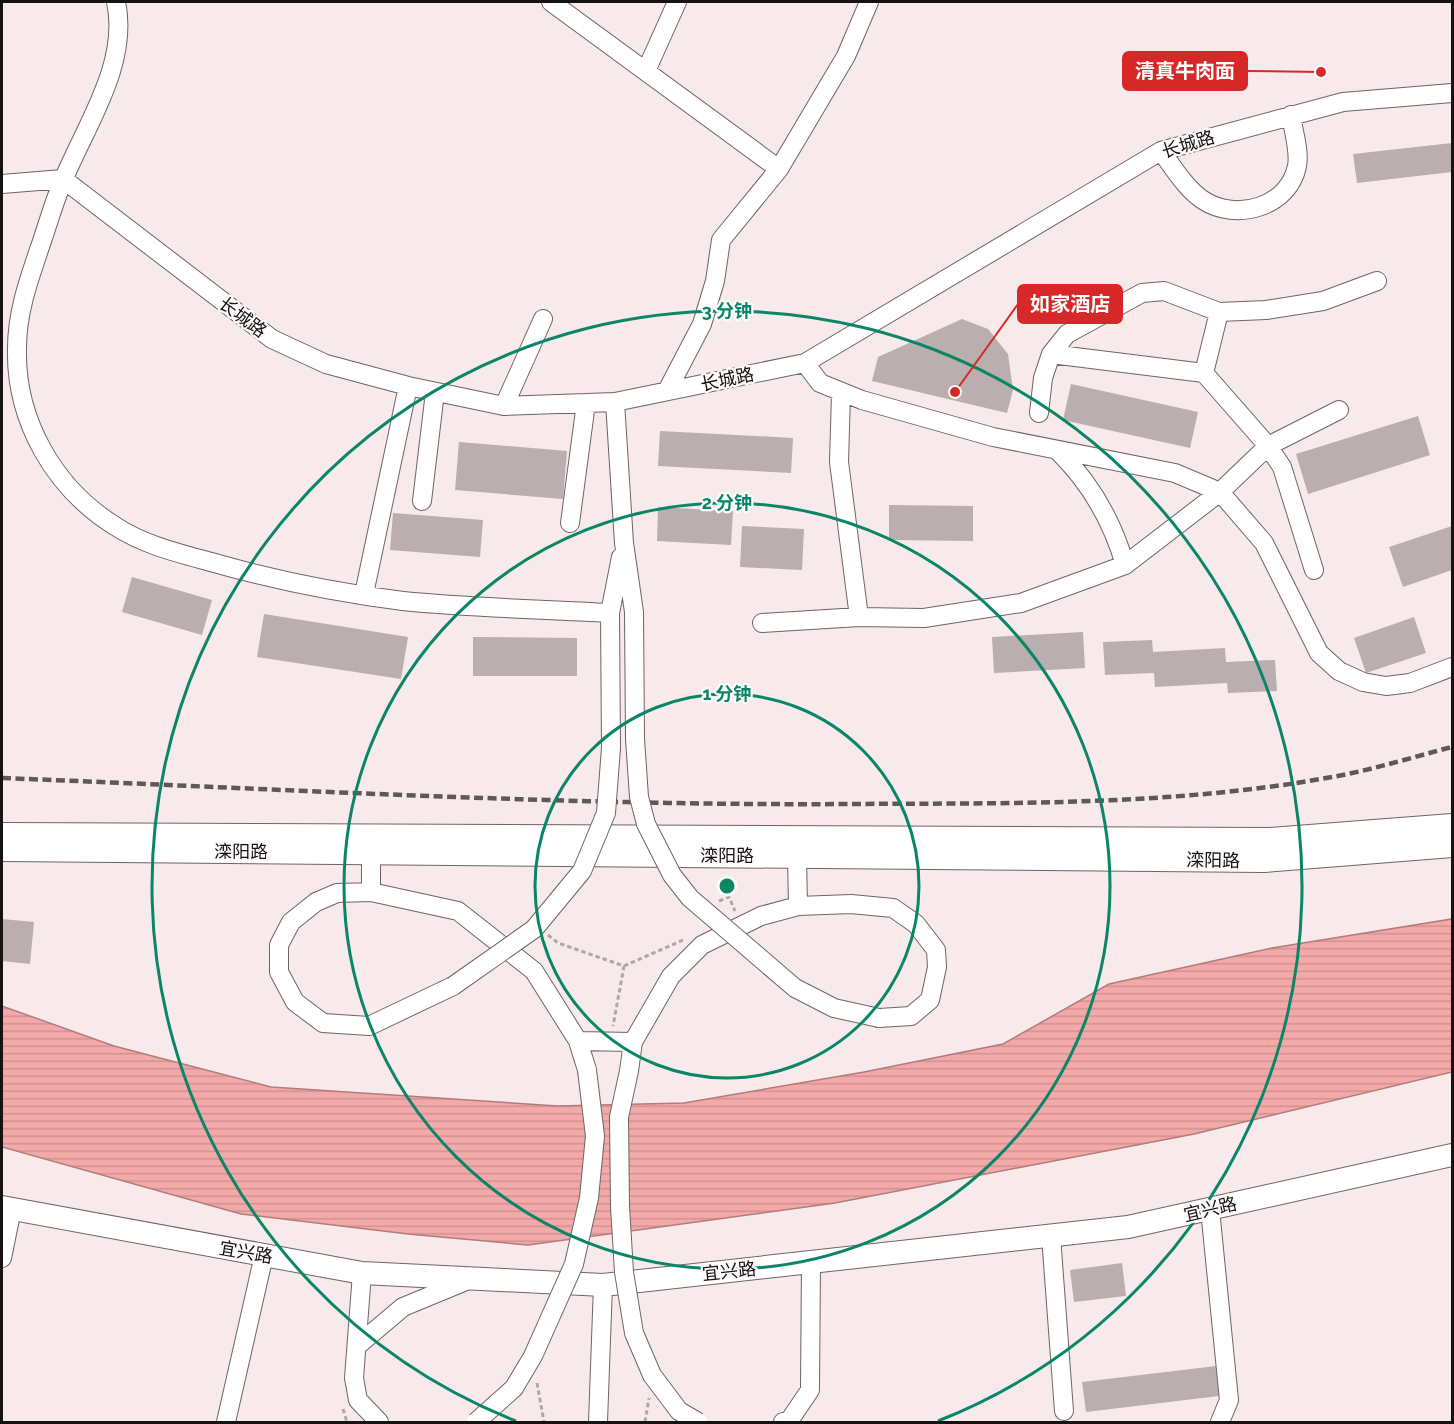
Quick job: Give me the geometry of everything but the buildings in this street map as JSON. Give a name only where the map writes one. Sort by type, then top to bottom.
[{"type":"main road","name":"滦阳路","points":[[2,834],[1270,839],[1452,825]]},
{"type":"main road","name":"滦阳路","points":[[2,850],[797,855],[1264,861],[1452,846]]},
{"type":"main road","name":"宜兴路","points":[[7,1208],[362,1273],[603,1285],[1128,1227],[1452,1155]]},
{"type":"street","points":[[116,2],[119,26],[114,60],[63,179],[24,297],[16,349],[17,370],[26,412],[38,441],[54,469],[82,501],[116,527],[154,545],[264,577],[403,601],[610,613]]},
{"type":"street","points":[[551,2],[779,169]]},
{"type":"street","points":[[646,71],[676,2]]},
{"type":"street","points":[[667,391],[692,348],[702,324],[715,280],[721,240],[779,169],[846,56],[869,2]]},
{"type":"street","name":"长城路","points":[[63,179],[272,339],[326,364],[408,386],[504,406],[586,404],[615,402],[805,363],[1161,151],[1342,102],[1452,93]]},
{"type":"street","points":[[1161,151],[1202,199],[1232,211],[1254,209],[1282,192],[1298,164],[1291,115]]},
{"type":"street","points":[[2,184],[63,179]]},
{"type":"street","points":[[1039,413],[1043,378],[1051,354],[1067,333],[1142,293],[1164,291],[1219,312],[1266,310],[1323,301],[1377,280]]},
{"type":"street","points":[[1204,374],[1219,312]]},
{"type":"street","points":[[504,406],[543,319]]},
{"type":"street","points":[[1051,354],[1204,374],[1268,446],[1282,467],[1314,570]]},
{"type":"street","points":[[805,363],[820,383],[841,393],[993,437],[1175,473],[1220,492],[1264,543],[1319,653],[1339,671],[1363,682],[1386,686],[1410,683],[1452,667]]},
{"type":"street","points":[[364,594],[408,386]]},
{"type":"street","points":[[422,501],[435,392]]},
{"type":"street","points":[[841,393],[839,462],[859,616]]},
{"type":"street","points":[[615,402],[624,543],[634,612],[635,739],[639,796],[646,824],[672,875],[690,898],[795,988],[834,1008],[879,1018],[911,1016],[930,1000],[938,967],[936,950],[916,924],[893,908],[851,904],[798,906],[761,916],[702,945],[671,976],[633,1042],[619,1117],[620,1206],[624,1272],[634,1333],[652,1375],[679,1411],[698,1422]]},
{"type":"street","points":[[570,524],[586,404]]},
{"type":"street","points":[[762,623],[859,616],[924,618],[1021,603],[1125,565],[1220,492],[1268,446],[1339,411]]},
{"type":"street","points":[[1058,450],[1082,477],[1103,508],[1125,565]]},
{"type":"street","points":[[476,1422],[514,1388],[533,1356],[574,1264],[589,1198],[595,1136],[587,1070],[578,1041],[534,971],[458,911],[371,892],[337,892],[316,902],[291,922],[279,945],[279,972],[295,1002],[323,1023],[369,1026],[453,986],[534,929],[582,871],[606,813],[611,748],[610,613],[624,543]]},
{"type":"street","points":[[371,852],[371,892]]},
{"type":"street","points":[[797,855],[798,906]]},
{"type":"street","points":[[578,1041],[633,1042]]},
{"type":"street","points":[[2,1258],[7,1208]]},
{"type":"street","points":[[1210,1209],[1229,1400],[1220,1422]]},
{"type":"street","points":[[1051,1236],[1064,1411]]},
{"type":"street","points":[[226,1422],[264,1255]]},
{"type":"street","points":[[783,1422],[789,1421],[810,1389],[811,1262]]},
{"type":"street","points":[[362,1273],[354,1378],[358,1400],[379,1422]]},
{"type":"street","points":[[358,1345],[403,1307],[470,1280]]},
{"type":"street","points":[[598,1422],[603,1285]]},
{"type":"path","points":[[558,943],[624,966],[610,1042]]},
{"type":"path","points":[[533,1356],[544,1422]]},
{"type":"shaded area","points":[[1452,919],[1452,1072],[1194,1134],[835,1203],[528,1245],[408,1234],[241,1214],[2,1147],[2,1006],[114,1046],[271,1087],[558,1106],[684,1103],[864,1072],[1003,1044],[1109,984],[1272,948]]},
{"type":"railway","points":[[2,778],[532,800],[744,804],[1031,803],[1152,798],[1272,786],[1347,774],[1452,747]]},
{"type":"place","name":"清真牛肉面","points":[[1321,72]]},
{"type":"place","name":"如家酒店","points":[[955,392]]}]
